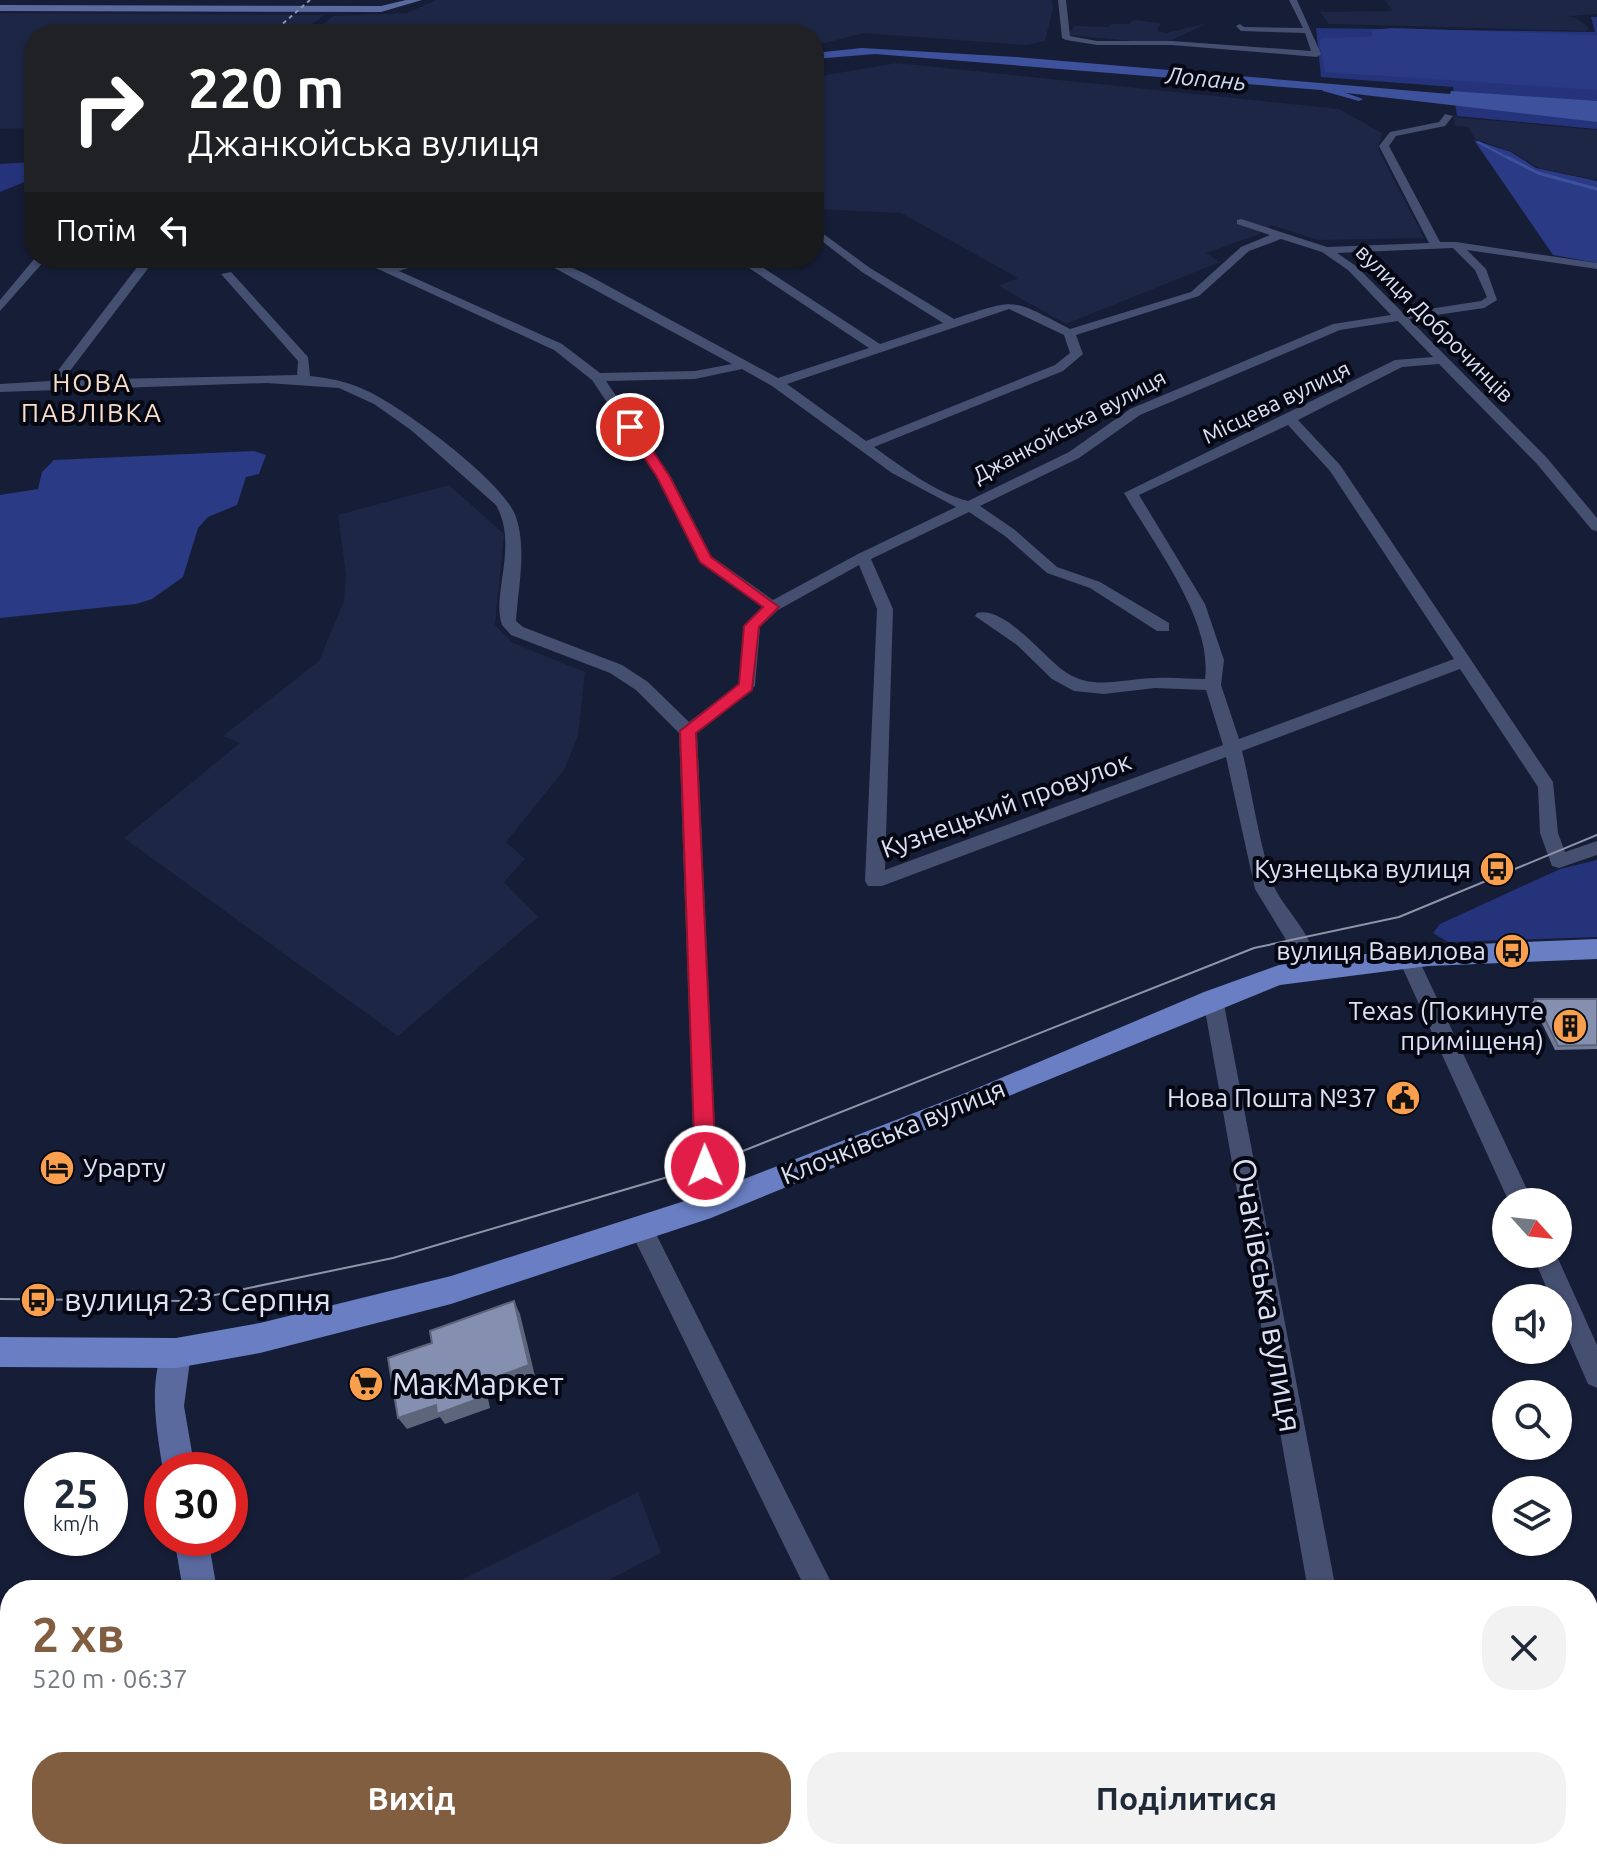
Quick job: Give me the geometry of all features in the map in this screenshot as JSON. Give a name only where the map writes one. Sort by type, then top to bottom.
[{"type":"main road","name":"Клочківська вулиця","points":[[0,1352],[68,1355],[176,1353],[260,1338],[451,1290],[701,1209],[977,1100],[1258,981],[1303,970],[1408,958],[1597,949]]},
{"type":"street","points":[[0,8],[400,7],[417,0]]},
{"type":"street","points":[[1062,0],[1066,38],[1082,42],[1172,43],[1317,54],[1305,31],[1299,7],[1293,0]]},
{"type":"street","points":[[1240,26],[1241,29],[1305,31]]},
{"type":"street","points":[[1435,244],[1384,146],[1393,134],[1448,118]]},
{"type":"street","points":[[1241,222],[1326,250]]},
{"type":"street","points":[[1069,333],[1195,294],[1245,249],[1280,235]]},
{"type":"street","points":[[824,238],[866,270],[953,324]]},
{"type":"street","name":"вулиця Доброчинців","points":[[1326,250],[1456,245],[1597,266]]},
{"type":"street","name":"Джанкойська вулиця","points":[[688,731],[747,686],[752,626],[772,607],[863,557],[1074,455],[1135,412],[1337,327],[1484,304],[1493,298],[1480,269],[1456,245]]},
{"type":"street","name":"вулиця Доброчинців","points":[[1326,250],[1352,268],[1542,461],[1597,527]]},
{"type":"street","points":[[0,307],[32,268]]},
{"type":"street","points":[[54,384],[142,268]]},
{"type":"street","points":[[385,268],[558,347],[597,377],[664,477],[705,559],[772,607]]},
{"type":"street","points":[[390,270],[397,268]]},
{"type":"street","points":[[564,268],[777,383],[897,470],[951,501],[970,506],[1010,533],[1052,570],[1095,585],[1163,627]]},
{"type":"street","points":[[753,268],[879,349]]},
{"type":"street","points":[[227,274],[304,360],[303,380]]},
{"type":"street","points":[[0,282],[20,281]]},
{"type":"street","points":[[777,383],[1008,305],[1017,306],[1069,333],[1077,354],[1059,368],[865,446]]},
{"type":"street","name":"Місцева вулиця","points":[[1213,685],[1216,660],[1197,604],[1131,493],[1290,419],[1399,363],[1442,360]]},
{"type":"street","points":[[597,377],[695,375],[744,365]]},
{"type":"street","points":[[0,388],[54,384],[303,380],[356,390],[432,439],[510,512],[513,530],[508,622],[517,631],[584,654],[642,686],[688,731],[705,1155],[701,1209]]},
{"type":"street","points":[[1290,419],[1335,468],[1547,787],[1549,833],[1559,861],[1597,848]]},
{"type":"street","name":"Кузнецький провулок","points":[[863,557],[885,609],[875,881],[1463,662]]},
{"type":"street","points":[[983,616],[1023,641],[1058,675],[1080,687],[1104,689],[1155,683],[1213,685],[1233,749],[1265,889],[1301,948],[1303,970]]},
{"type":"street","points":[[1408,958],[1515,1188]]},
{"type":"street","name":"Очаківська вулиця","points":[[1213,999],[1320,1580]]},
{"type":"street","points":[[642,1230],[816,1580]]},
{"type":"street","points":[[1550,1268],[1597,1375]]},
{"type":"street","points":[[176,1353],[168,1406],[176,1452]]},
{"type":"street","points":[[194,1556],[198,1580]]},
{"type":"shaded area","points":[[436,0],[1052,0],[1053,9],[1045,41],[1026,45],[863,33],[824,43],[824,24],[323,24],[333,16],[407,13]]},
{"type":"shaded area","points":[[1384,0],[1597,0],[1597,14],[1568,16],[1589,28],[1586,31],[1329,24],[1320,12],[1393,11]]},
{"type":"shaded area","points":[[0,13],[325,15],[312,24],[24,24],[24,128],[0,129]]},
{"type":"shaded area","points":[[1591,17],[1597,17],[1597,129],[1457,116],[1453,87],[1321,77],[1316,28],[1595,32]]},
{"type":"shaded area","points":[[1133,20],[1161,23],[1157,31],[1166,33],[1208,23],[1172,40],[1154,43],[1068,35],[1074,26],[1109,27],[1111,24],[1129,24]]},
{"type":"shaded area","points":[[1391,28],[1597,35],[1597,90],[1325,72],[1319,41],[1322,38],[1367,37],[1372,36],[1372,30]]},
{"type":"shaded area","points":[[897,63],[1339,109],[1382,133],[1378,149],[1424,238],[1318,240],[1271,225],[1257,235],[1206,253],[1220,262],[1066,324],[999,286],[1018,278],[901,213],[824,209],[824,75]]},
{"type":"shaded area","points":[[1453,117],[1597,130],[1597,180],[1539,168],[1513,152],[1475,139],[1468,127],[1455,126]]},
{"type":"shaded area","points":[[1474,140],[1511,152],[1536,168],[1597,181],[1597,263],[1553,255]]},
{"type":"shaded area","points":[[24,163],[24,182],[0,192],[0,164]]},
{"type":"shaded area","points":[[254,451],[266,455],[259,474],[246,477],[237,505],[208,517],[198,528],[183,577],[152,599],[136,604],[0,618],[0,495],[38,489],[42,472],[54,460]]},
{"type":"shaded area","points":[[449,485],[504,534],[495,625],[513,643],[585,672],[578,736],[564,770],[506,842],[525,859],[504,882],[538,917],[398,1036],[124,838],[240,743],[223,736],[319,661],[344,601],[346,574],[338,515]]},
{"type":"shaded area","points":[[1597,860],[1597,937],[1448,942],[1433,933],[1440,924],[1560,869]]},
{"type":"shaded area","points":[[638,1492],[661,1553],[608,1580],[461,1580]]},
{"type":"water","points":[[862,48],[1016,57],[1450,94],[1451,91],[1597,101],[1597,122],[1321,90],[875,54],[824,58],[824,52]]},
{"type":"building","name":"Texas (Покинуте приміщеня)","points":[[1535,999],[1597,999],[1597,1045],[1558,1046]]},
{"type":"building","points":[[514,1301],[529,1365],[480,1383],[483,1397],[437,1414],[436,1405],[398,1418],[388,1358],[432,1343],[430,1331]]},
{"type":"waterway","name":"Лопань","points":[[1326,89],[1359,99]]},
{"type":"waterway","points":[[1478,142],[1510,159]]},
{"type":"waterway","points":[[1507,157],[1538,173],[1597,189]]},
{"type":"tram line","points":[[0,1299],[186,1301],[393,1258],[705,1166],[1254,948],[1399,917],[1597,835]]},
{"type":"railway","points":[[282,24],[310,0]]},
{"type":"place","name":"Кузнецька вулиця","points":[[1497,869]]},
{"type":"place","name":"вулиця Вавилова","points":[[1512,951]]},
{"type":"place","name":"Texas (Покинуте приміщеня)","points":[[1570,1026]]},
{"type":"place","name":"Нова Пошта №37","points":[[1403,1098]]},
{"type":"place","name":"Урарту","points":[[57,1168]]},
{"type":"place","name":"вулиця 23 Серпня","points":[[38,1300]]},
{"type":"place","name":"МакМаркет","points":[[366,1384]]},
{"type":"district","name":"НОВА ПАВЛІВКА","points":[[92,398]]},
{"type":"route","points":[[630,427],[664,477],[705,559],[772,607],[752,626],[747,686],[688,731],[705,1166]]}]
